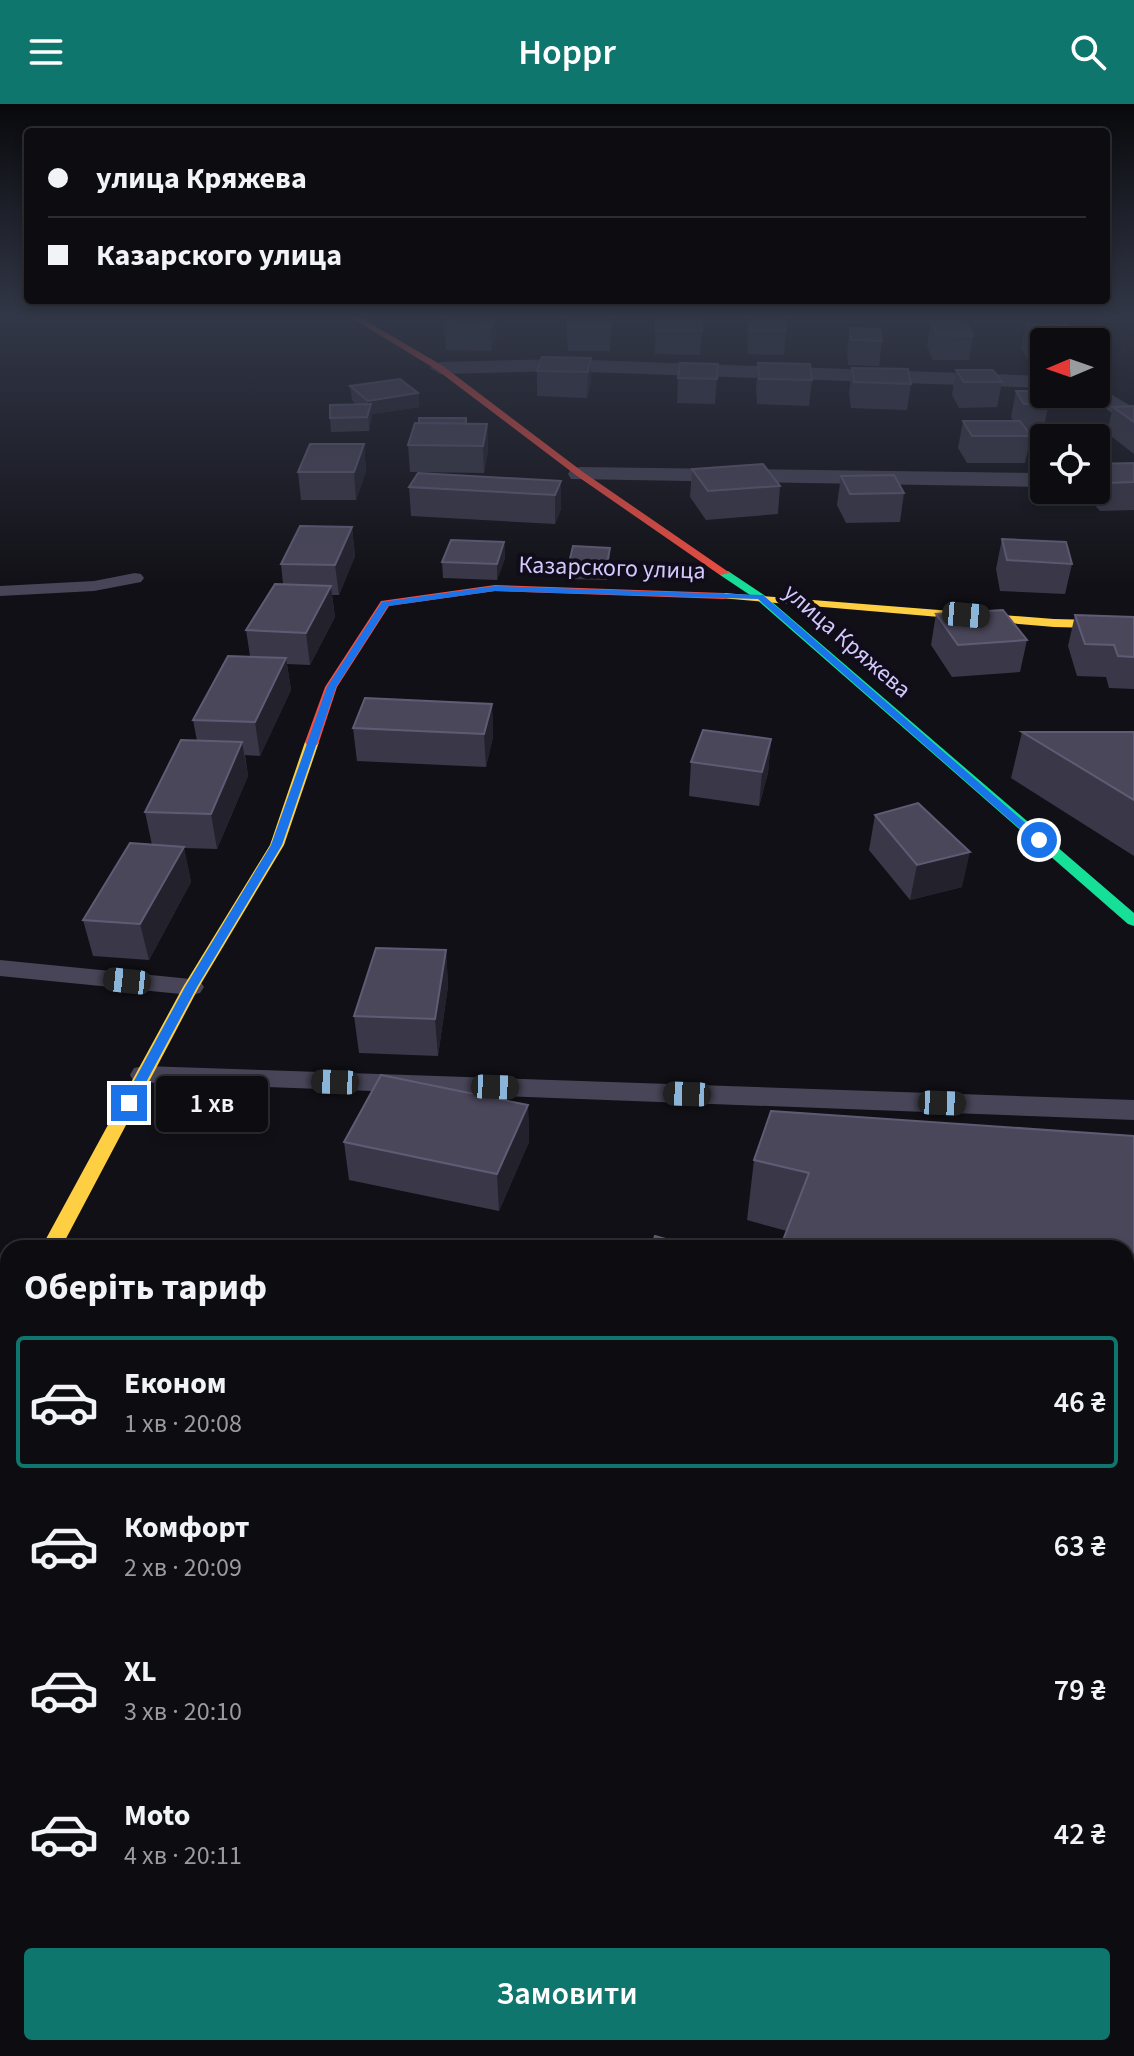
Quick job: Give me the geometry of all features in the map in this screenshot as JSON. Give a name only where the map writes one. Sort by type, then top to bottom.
[{"type":"street","name":"улица Кряжева","points":[[490,406],[580,474],[760,597],[1133,921]]},
{"type":"street","points":[[1117,406],[1134,418]]},
{"type":"street","points":[[580,474],[1030,480]]},
{"type":"street","name":"Казарского улица","points":[[55,1240],[191,987],[277,845],[331,687],[385,603],[495,588],[760,597],[1054,623],[1134,625]]},
{"type":"lane","points":[[0,591],[94,586],[135,578]]},
{"type":"lane","points":[[0,968],[191,987]]},
{"type":"lane","points":[[144,1075],[1134,1110]]},
{"type":"building","points":[[330,406],[370,406],[367,417],[330,418]]},
{"type":"building","points":[[1134,406],[1134,422],[1113,407]]},
{"type":"building","points":[[419,418],[466,418],[466,424],[419,423]]},
{"type":"building","points":[[963,421],[1020,421],[1030,435],[1030,436],[972,436]]},
{"type":"building","points":[[415,423],[487,424],[483,446],[408,445]]},
{"type":"building","points":[[310,444],[364,444],[354,472],[298,472]]},
{"type":"building","points":[[1134,463],[1134,482],[1110,483],[1110,464]]},
{"type":"building","points":[[763,464],[780,486],[708,491],[692,469]]},
{"type":"building","points":[[418,473],[561,481],[555,495],[409,487]]},
{"type":"building","points":[[894,475],[904,493],[850,494],[841,476]]},
{"type":"building","points":[[300,526],[352,527],[335,565],[281,564]]},
{"type":"building","points":[[1002,539],[1066,542],[1072,564],[1007,560]]},
{"type":"building","points":[[451,540],[504,542],[497,564],[442,562]]},
{"type":"building","points":[[573,546],[610,548],[607,564],[569,563]]},
{"type":"building","points":[[275,584],[331,586],[306,633],[246,630]]},
{"type":"building","points":[[1003,610],[1027,640],[958,645],[936,614]]},
{"type":"building","points":[[1075,615],[1134,617],[1134,657],[1118,656],[1114,645],[1085,644]]},
{"type":"building","points":[[228,656],[286,658],[255,722],[193,720]]},
{"type":"building","points":[[365,698],[492,704],[484,734],[353,728]]},
{"type":"building","points":[[703,730],[771,739],[762,772],[691,762]]},
{"type":"building","points":[[1022,732],[1134,732],[1134,800]]},
{"type":"building","points":[[181,740],[242,742],[211,814],[145,812]]},
{"type":"building","points":[[918,803],[970,852],[917,865],[875,815]]},
{"type":"building","points":[[130,843],[184,847],[140,924],[83,920]]},
{"type":"building","points":[[376,948],[446,950],[435,1019],[354,1016]]},
{"type":"building","points":[[381,1075],[528,1105],[497,1174],[344,1142]]},
{"type":"building","points":[[771,1111],[1134,1136],[1134,1240],[783,1240],[809,1173],[754,1160]]},
{"type":"traffic: fast","points":[[724,573],[760,597],[1134,921]]},
{"type":"traffic: slow","points":[[724,596],[1054,623],[1134,625]]},
{"type":"traffic: slow","points":[[55,1240],[191,987],[277,845],[312,742]]},
{"type":"traffic: jam","points":[[490,406],[580,474],[724,573]]},
{"type":"traffic: jam","points":[[312,742],[331,687],[385,603],[495,588],[724,596]]},
{"type":"route","points":[[129,1103],[191,987],[277,845],[331,687],[385,603],[495,588],[760,597],[1039,840]]}]
